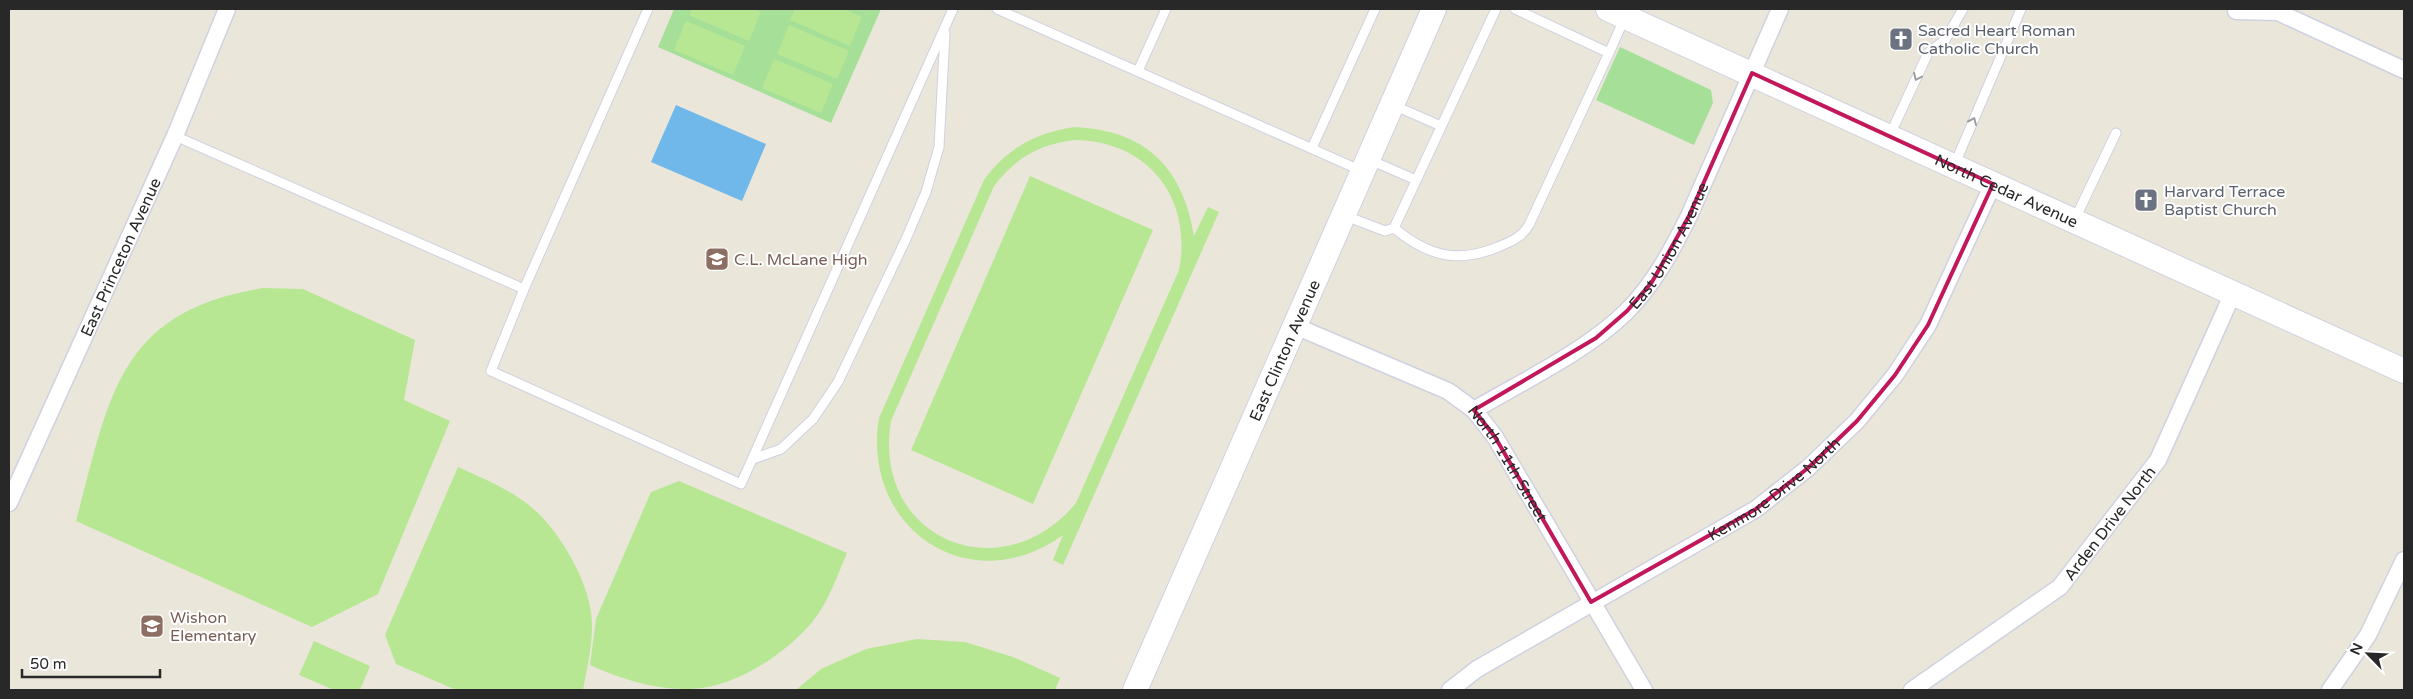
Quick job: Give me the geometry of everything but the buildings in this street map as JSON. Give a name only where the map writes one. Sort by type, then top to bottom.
[{"type":"main road","name":"East Clinton Avenue","points":[[1135,690],[1434,9]]},
{"type":"main road","name":"North Cedar Avenue","points":[[1617,12],[2404,371]]},
{"type":"street","name":"East Princeton Avenue","points":[[9,501],[175,136],[226,9]]},
{"type":"street","name":"East Union Avenue","points":[[1474,410],[1596,338],[1627,311],[1646,289],[1672,250],[1689,216],[1780,9]]},
{"type":"street","points":[[2236,11],[2278,12],[2404,70]]},
{"type":"street","name":"Kenmore Drive North","points":[[1450,690],[1476,669],[1756,509],[1808,468],[1857,421],[1895,375],[1928,325],[1993,184]]},
{"type":"street","name":"Arden Drive North","points":[[1912,690],[2060,586],[2158,460],[2233,293]]},
{"type":"street","name":"North 11th Street","points":[[1295,326],[1448,391],[1474,410],[1495,437],[1644,690]]},
{"type":"street","points":[[2330,690],[2368,635],[2404,560]]},
{"type":"lane","points":[[648,9],[524,289],[491,371],[741,484],[953,9]]},
{"type":"lane","points":[[998,9],[1312,148],[1416,180]]},
{"type":"lane","points":[[1138,71],[1166,9]]},
{"type":"lane","points":[[1312,148],[1375,9]]},
{"type":"lane","points":[[1343,215],[1385,231],[1394,228],[1496,9]]},
{"type":"lane","points":[[1515,9],[1609,52]]},
{"type":"lane","points":[[1889,137],[1928,54],[1946,40],[1963,9]]},
{"type":"lane","points":[[1954,166],[2021,9]]},
{"type":"lane","points":[[1394,228],[1410,241],[1447,256],[1465,257],[1487,251],[1521,237],[1529,225],[1609,52],[1617,12]]},
{"type":"lane","points":[[752,459],[781,449],[813,418],[823,404],[838,382],[906,239],[926,192],[939,147],[946,26]]},
{"type":"lane","points":[[1392,105],[1441,126]]},
{"type":"lane","points":[[2074,221],[2116,133]]},
{"type":"lane","points":[[175,136],[524,289]]},
{"type":"highlighted area","points":[[1752,73],[1993,184],[1928,325],[1895,375],[1857,421],[1808,468],[1756,509],[1591,602],[1495,437],[1474,410],[1596,338],[1627,311],[1652,282],[1689,216]]},
{"type":"green space","points":[[674,9],[881,9],[831,123],[658,47]]},
{"type":"green space","points":[[692,9],[754,9],[761,12],[749,41],[689,15]]},
{"type":"green space","points":[[795,9],[844,9],[862,17],[850,46],[790,20]]},
{"type":"green space","points":[[686,21],[745,46],[733,75],[674,50]]},
{"type":"green space","points":[[789,25],[849,51],[837,79],[777,54]]},
{"type":"green space","points":[[1620,47],[1711,90],[1713,103],[1694,145],[1596,100]]},
{"type":"green space","points":[[774,59],[833,84],[821,113],[762,88]]},
{"type":"green space","points":[[1074,127],[1099,130],[1121,136],[1140,145],[1156,157],[1170,172],[1181,190],[1189,212],[1194,236],[1208,207],[1219,212],[1063,565],[1053,560],[1063,535],[1028,554],[992,561],[959,557],[929,543],[905,521],[887,493],[878,458],[879,418],[984,180],[1002,159],[1023,144],[1047,133]],"holes":[[[1075,140],[1101,143],[1124,151],[1144,163],[1160,178],[1171,197],[1179,219],[1182,244],[1179,270],[1076,503],[1045,530],[1012,545],[979,548],[948,540],[921,522],[901,496],[890,462],[891,421],[994,186],[1020,160],[1040,149]]]},
{"type":"green space","points":[[1030,176],[1153,230],[1033,504],[911,450]]},
{"type":"green space","points":[[263,288],[303,289],[415,340],[404,400],[450,421],[378,594],[312,627],[76,521],[99,436],[111,400],[127,367],[148,340],[177,317],[214,300]]},
{"type":"green space","points":[[458,467],[507,490],[535,510],[547,523],[570,556],[586,592],[591,610],[591,642],[583,690],[456,690],[396,664],[385,635]]},
{"type":"green space","points":[[679,481],[847,553],[819,613],[788,646],[741,676],[723,683],[689,689],[664,688],[638,683],[590,665],[596,619],[651,492]]},
{"type":"green space","points":[[917,639],[965,642],[1013,657],[1060,678],[1055,690],[796,690],[821,669],[866,649]]},
{"type":"green space","points":[[314,641],[370,666],[360,690],[334,690],[299,675]]},
{"type":"water","points":[[676,105],[766,144],[742,201],[651,162]]},
{"type":"place","name":"Sacred Heart Roman Catholic Church","points":[[1901,39]]},
{"type":"place","name":"Harvard Terrace Baptist Church","points":[[2146,200]]},
{"type":"place","name":"C.L. McLane High","points":[[717,259]]},
{"type":"place","name":"Wishon Elementary","points":[[152,626]]}]
